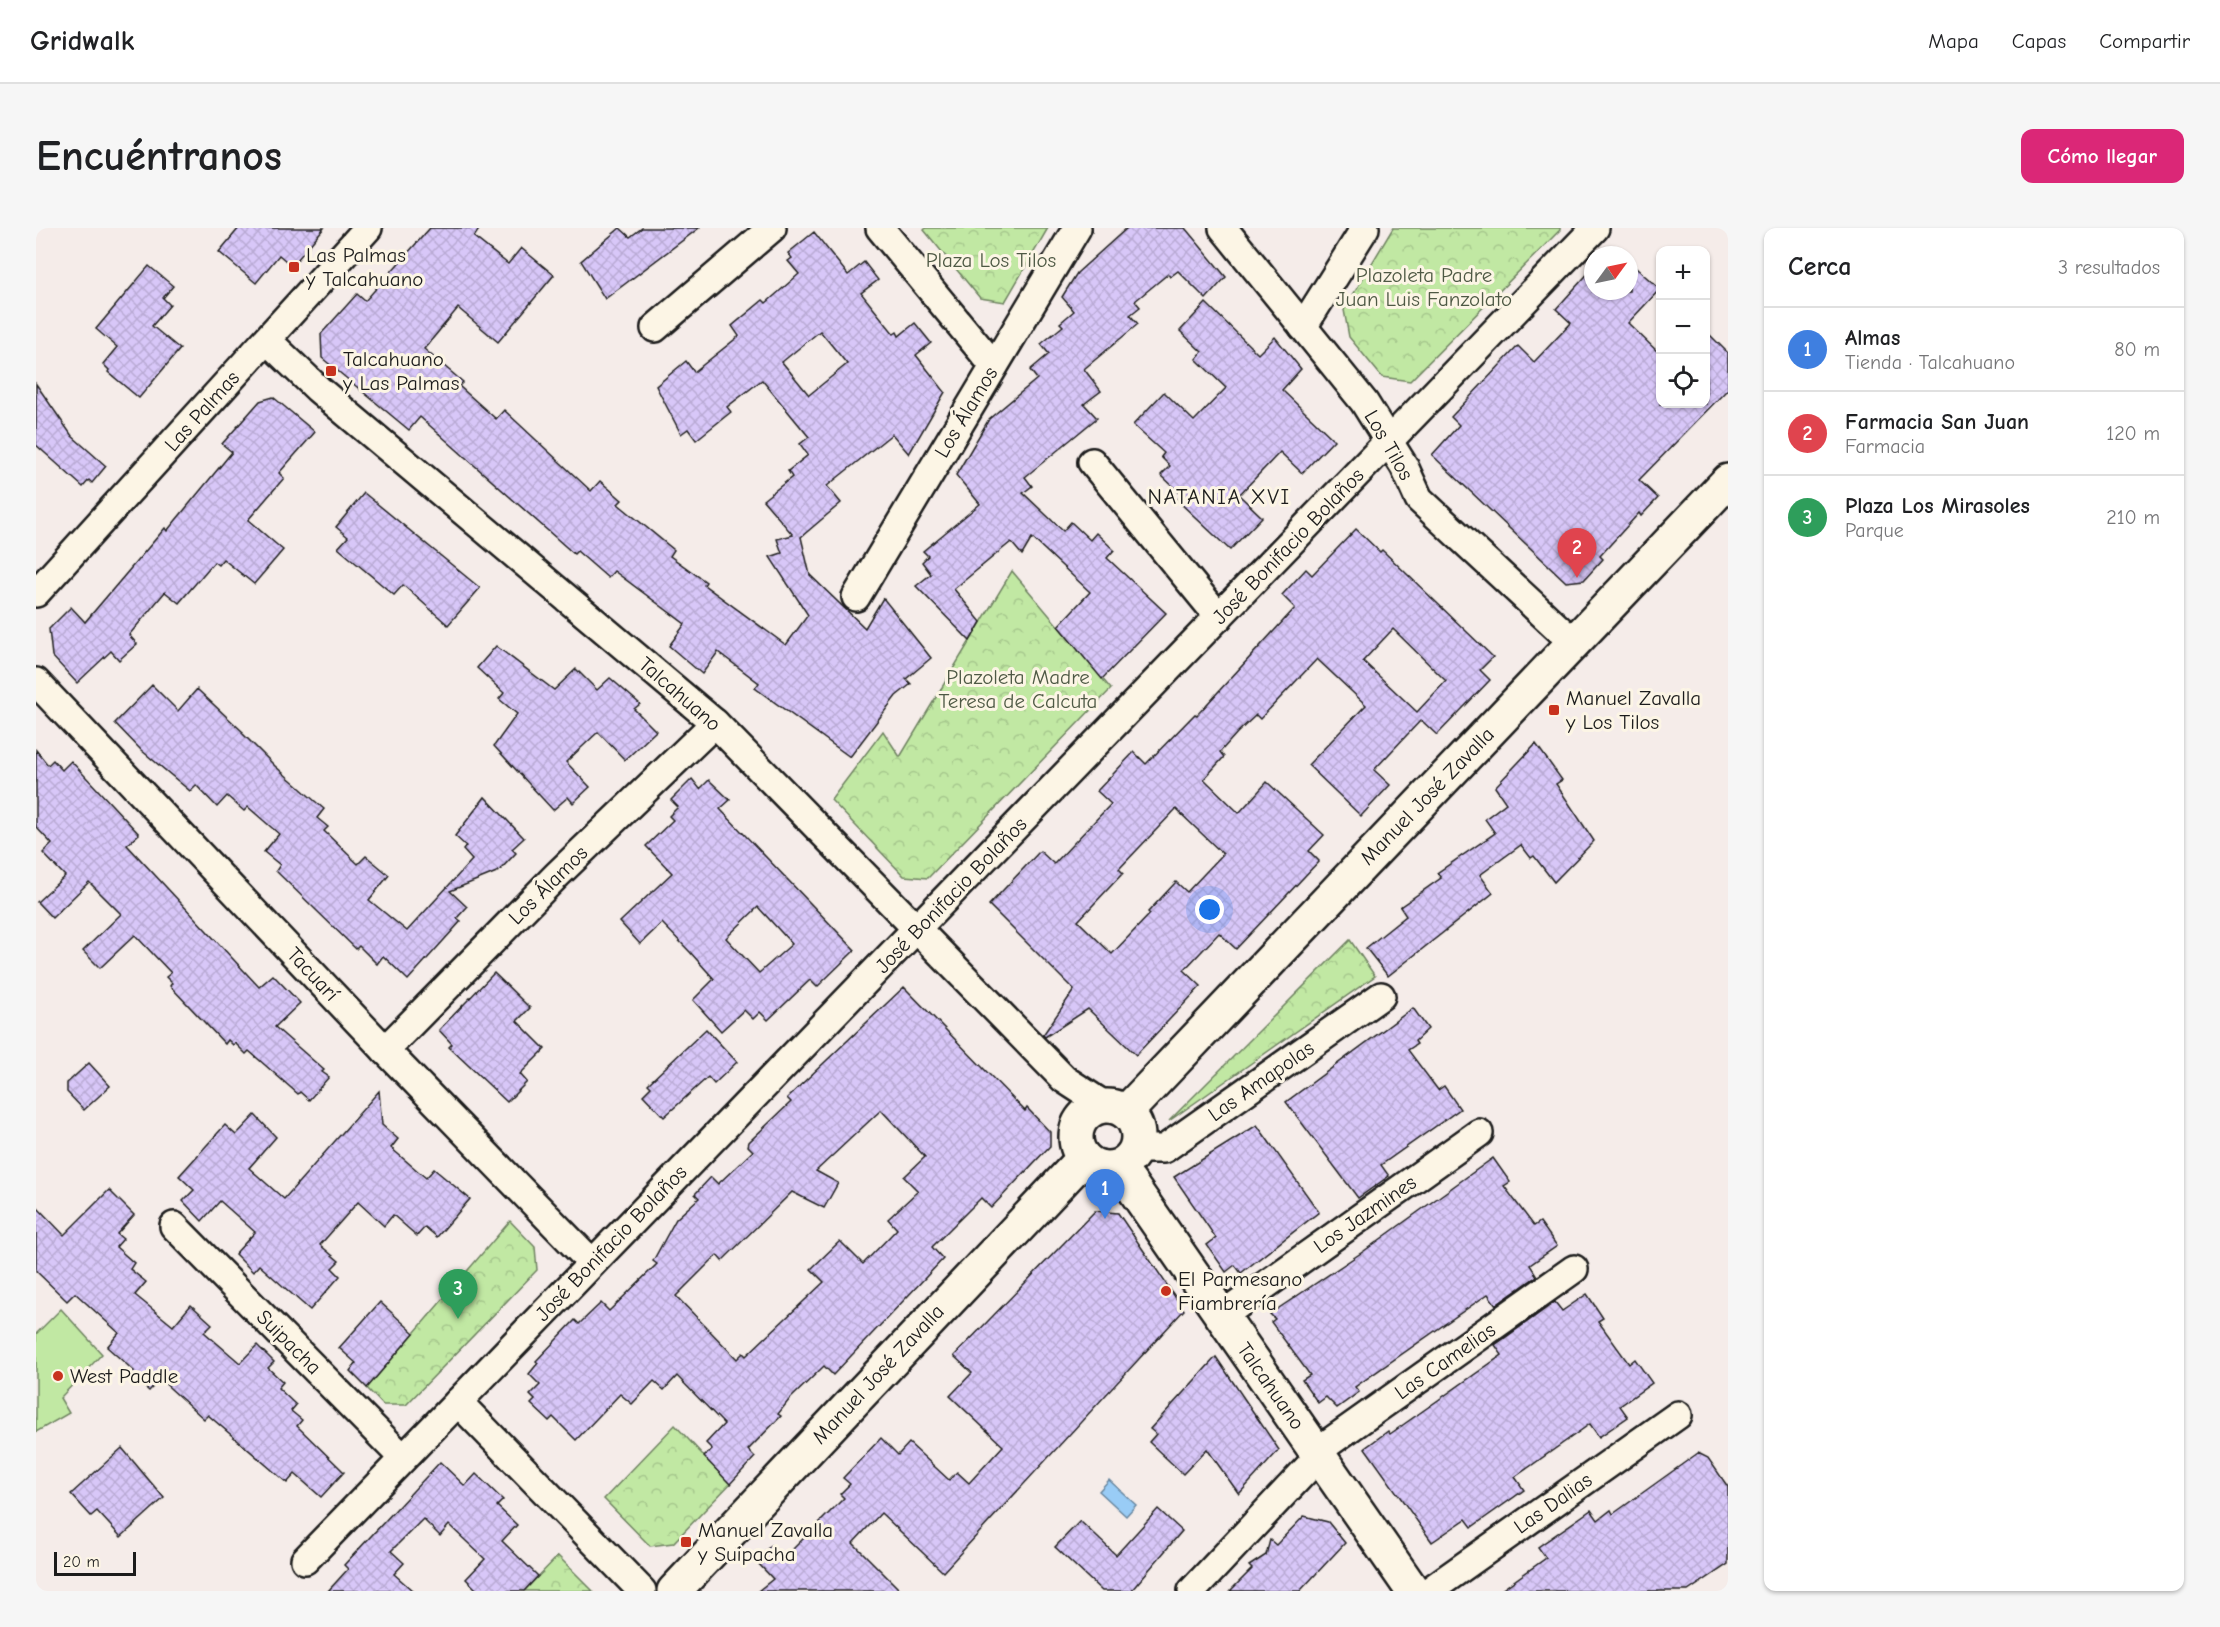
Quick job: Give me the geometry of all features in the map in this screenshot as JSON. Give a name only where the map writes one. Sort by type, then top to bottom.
[{"type":"street","name":"Las Palmas","points":[[36,593],[368,228]]},
{"type":"street","points":[[655,328],[772,228]]},
{"type":"street","points":[[880,228],[994,366]]},
{"type":"street","name":"Los Álamos","points":[[856,597],[1077,228]]},
{"type":"street","name":"Los Tilos","points":[[1223,228],[1364,402],[1387,443],[1404,466],[1419,500],[1574,643]]},
{"type":"street","points":[[1303,327],[1365,228]]},
{"type":"street","name":"José Bonifacio Bolaños","points":[[305,1560],[1595,228]]},
{"type":"street","name":"Talcahuano","points":[[267,340],[318,389],[715,723],[1064,1079],[1105,1111]]},
{"type":"street","points":[[1092,462],[1219,618]]},
{"type":"street","name":"Manuel José Zavalla","points":[[1105,1111],[1574,643],[1728,481]]},
{"type":"street","name":"Tacuarí","points":[[36,682],[385,1050],[592,1263]]},
{"type":"street","name":"Los Álamos","points":[[385,1050],[557,875],[715,723]]},
{"type":"street","name":"Las Amapolas","points":[[1115,1163],[1164,1149],[1381,996]]},
{"type":"street","points":[[1105,1111],[1137,1129],[1115,1163],[1077,1148],[1078,1125],[1105,1111]]},
{"type":"street","name":"Los Jazmines","points":[[1222,1316],[1479,1133]]},
{"type":"street","name":"Talcahuano","points":[[1115,1163],[1413,1591]]},
{"type":"street","name":"Manuel José Zavalla","points":[[674,1591],[1115,1163]]},
{"type":"street","name":"Suipacha","points":[[174,1226],[403,1458]]},
{"type":"street","name":"Las Camelias","points":[[1192,1591],[1318,1454],[1574,1269]]},
{"type":"street","points":[[458,1402],[642,1591]]},
{"type":"street","name":"Las Dalias","points":[[1429,1591],[1678,1415]]},
{"type":"green space","name":"Plaza Los Tilos","points":[[926,228],[1048,228],[1005,302],[980,298],[924,230]]},
{"type":"green space","name":"Plazoleta Padre Juan Luis Fanzolato","points":[[1393,228],[1560,228],[1560,230],[1410,381],[1382,377],[1349,337],[1344,310]]},
{"type":"green space","name":"Plazoleta Madre Teresa de Calcuta","points":[[1012,571],[1111,689],[928,878],[904,876],[831,800],[883,731],[900,757]]},
{"type":"green space","points":[[1350,940],[1375,976],[1169,1121]]},
{"type":"green space","points":[[510,1221],[535,1247],[537,1270],[406,1405],[383,1405],[367,1388]]},
{"type":"green space","name":"West Paddle","points":[[61,1309],[102,1354],[60,1398],[69,1413],[36,1432],[36,1334]]},
{"type":"green space","points":[[675,1425],[730,1484],[673,1543],[650,1546],[604,1499]]},
{"type":"green space","points":[[558,1556],[593,1591],[524,1591]]},
{"type":"water","points":[[1109,1480],[1136,1505],[1126,1516],[1099,1491]]},
{"type":"building","points":[[239,228],[324,228],[292,266],[279,255],[256,283],[219,252]]},
{"type":"building","points":[[430,228],[480,228],[474,237],[508,264],[521,248],[554,275],[498,342],[458,308],[424,349],[463,382],[459,386],[496,419],[504,410],[591,491],[600,481],[622,500],[618,504],[674,550],[670,556],[706,582],[704,585],[786,645],[808,615],[770,557],[782,553],[777,539],[793,535],[763,500],[792,477],[788,471],[808,455],[800,444],[809,437],[762,380],[727,407],[731,412],[696,440],[688,429],[681,434],[656,386],[686,361],[694,372],[739,336],[732,326],[763,300],[766,303],[799,274],[788,261],[792,258],[788,253],[814,232],[848,275],[864,262],[878,280],[861,293],[894,334],[897,332],[899,336],[915,323],[931,343],[916,355],[945,392],[909,454],[892,434],[827,486],[841,503],[801,537],[810,575],[865,628],[883,598],[931,658],[906,679],[911,684],[896,696],[850,757],[755,688],[759,683],[718,652],[702,674],[669,646],[685,624],[614,571],[608,578],[577,551],[574,554],[420,417],[409,430],[322,358],[321,334],[357,294],[365,301]],"holes":[[[820,331],[847,364],[809,395],[782,362]]]},
{"type":"building","points":[[620,228],[630,237],[642,228],[699,228],[605,299],[581,261]]},
{"type":"building","points":[[1127,228],[1185,228],[1226,277],[1206,299],[1178,271],[1170,277],[1168,274],[1135,301],[1140,307],[1130,315],[1138,324],[1084,369],[1101,391],[1084,404],[1097,418],[1025,477],[1032,486],[1023,493],[1063,531],[1071,522],[1090,540],[1096,533],[1114,550],[1107,558],[1166,613],[1102,679],[1058,626],[1090,592],[1032,538],[1022,555],[1011,542],[954,589],[981,622],[970,641],[916,586],[931,574],[922,562],[928,556],[923,551],[980,504],[956,475],[989,419],[1037,379],[1030,370],[1049,354],[1041,344],[1063,326],[1060,323],[1074,311],[1062,297],[1077,273]]},
{"type":"building","points":[[149,266],[173,286],[163,298],[170,305],[152,326],[180,349],[139,398],[108,372],[109,370],[103,364],[117,347],[96,329]]},
{"type":"building","points":[[1638,270],[1656,286],[1656,293],[1628,323],[1656,350],[1656,408],[1709,408],[1639,480],[1658,498],[1641,516],[1639,513],[1600,556],[1603,559],[1584,580],[1566,582],[1432,455],[1459,425],[1451,417],[1518,346],[1534,362],[1571,323],[1556,309],[1584,278],[1584,300],[1638,300]]},
{"type":"building","points":[[1206,303],[1258,354],[1275,337],[1301,369],[1282,390],[1334,440],[1302,473],[1280,452],[1239,495],[1262,517],[1230,550],[1177,500],[1182,495],[1161,475],[1170,466],[1161,457],[1164,453],[1133,425],[1164,392],[1194,421],[1226,388],[1196,359],[1202,352],[1180,331]]},
{"type":"building","points":[[1710,335],[1728,353],[1728,389],[1710,407]]},
{"type":"building","points":[[36,384],[72,436],[106,466],[92,483],[89,480],[83,487],[36,445]]},
{"type":"building","points":[[273,397],[315,432],[279,473],[284,478],[248,520],[283,550],[254,584],[223,559],[218,565],[214,562],[179,603],[165,592],[129,635],[137,644],[119,660],[111,651],[77,683],[52,656],[49,629],[71,607],[85,622],[165,528],[167,531],[232,452],[222,444],[260,401]]},
{"type":"building","points":[[364,493],[480,588],[448,625],[403,585],[394,595],[338,548],[348,537],[336,527]]},
{"type":"building","points":[[1356,529],[1380,552],[1382,550],[1493,657],[1480,670],[1490,680],[1437,735],[1421,720],[1374,770],[1390,785],[1361,816],[1308,765],[1366,705],[1317,659],[1260,719],[1256,715],[1237,733],[1220,752],[1224,757],[1204,779],[1239,813],[1267,782],[1324,835],[1309,851],[1319,861],[1236,949],[1219,933],[1184,970],[1201,986],[1136,1055],[1088,1009],[1045,1037],[1043,1035],[1074,990],[989,905],[1040,851],[1054,864],[1111,804],[1097,791],[1134,752],[1146,764],[1195,714],[1197,715],[1295,608],[1282,595],[1306,569],[1312,575]],"holes":[[[1393,629],[1446,681],[1417,712],[1363,661]],[[1176,809],[1223,854],[1187,892],[1176,882],[1148,912],[1150,914],[1112,954],[1078,921],[1123,873],[1119,869]]]},
{"type":"building","points":[[496,646],[554,690],[576,669],[597,690],[610,678],[640,704],[634,709],[656,731],[625,760],[598,732],[566,762],[590,787],[573,803],[568,797],[553,810],[494,746],[517,714],[499,699],[504,693],[477,668]]},
{"type":"building","points":[[152,685],[178,711],[197,689],[275,766],[324,809],[317,818],[328,827],[324,831],[358,864],[366,856],[389,875],[369,900],[407,931],[472,860],[463,850],[466,846],[455,836],[485,797],[524,838],[512,849],[516,853],[499,871],[450,891],[467,907],[457,918],[461,921],[408,980],[383,956],[377,964],[359,946],[356,949],[276,871],[280,865],[264,852],[279,834],[248,807],[244,811],[227,796],[217,807],[196,785],[190,791],[141,750],[115,723]]},
{"type":"building","points":[[1536,744],[1562,780],[1556,784],[1594,841],[1554,882],[1534,856],[1531,858],[1521,845],[1480,875],[1493,893],[1388,976],[1366,948],[1406,916],[1400,907],[1441,878],[1437,873],[1495,833],[1485,819],[1506,803],[1495,787]]},
{"type":"building","points":[[36,750],[48,765],[53,760],[62,770],[71,761],[139,834],[127,845],[259,987],[273,975],[300,1003],[275,1027],[329,1077],[309,1100],[300,1092],[298,1094],[249,1051],[246,1054],[235,1043],[233,1045],[228,1040],[225,1044],[170,986],[172,983],[166,977],[171,973],[135,935],[100,968],[83,951],[121,914],[89,882],[52,918],[37,902],[65,876],[43,853],[52,844],[36,827]]},
{"type":"building","points":[[692,779],[700,789],[709,780],[730,800],[720,809],[855,950],[817,987],[810,980],[768,1020],[760,1012],[753,1019],[744,1010],[721,1031],[693,1000],[714,979],[690,952],[662,923],[640,944],[620,922],[672,873],[646,846],[673,820],[669,816],[678,807],[671,800]],"holes":[[[758,907],[792,944],[759,973],[726,938]]]},
{"type":"building","points":[[494,973],[530,1008],[517,1021],[545,1049],[520,1074],[527,1082],[507,1102],[449,1047],[452,1044],[439,1030]]},
{"type":"building","points":[[904,987],[1025,1111],[1027,1108],[1050,1132],[1050,1146],[991,1208],[981,1198],[932,1247],[943,1259],[833,1375],[824,1366],[789,1400],[778,1414],[781,1416],[748,1450],[755,1457],[730,1484],[704,1457],[712,1449],[706,1443],[724,1424],[677,1376],[664,1390],[654,1381],[632,1404],[620,1394],[576,1440],[553,1417],[549,1421],[531,1404],[535,1400],[530,1395],[540,1385],[529,1374],[538,1363],[536,1361],[575,1320],[579,1324],[601,1303],[609,1311],[657,1264],[653,1261],[676,1219],[699,1198],[695,1194],[711,1177],[718,1184],[753,1151],[748,1146],[749,1142],[791,1102],[787,1098]],"holes":[[[881,1110],[925,1157],[904,1177],[918,1191],[888,1219],[897,1229],[863,1264],[840,1241],[811,1269],[824,1282],[746,1356],[743,1353],[737,1359],[676,1296],[717,1255],[722,1261],[792,1192],[824,1208],[838,1183],[816,1171]]]},
{"type":"building","points":[[1413,1008],[1428,1029],[1415,1041],[1417,1044],[1408,1050],[1438,1090],[1444,1086],[1460,1109],[1381,1165],[1389,1176],[1358,1198],[1286,1102]]},
{"type":"building","points":[[706,1029],[737,1062],[714,1084],[708,1077],[664,1117],[643,1095],[651,1087],[648,1084]]},
{"type":"building","points":[[89,1063],[110,1086],[84,1110],[67,1092],[67,1083]]},
{"type":"building","points":[[379,1091],[382,1125],[398,1139],[391,1148],[426,1178],[434,1169],[470,1199],[437,1237],[425,1227],[417,1236],[393,1215],[384,1226],[358,1202],[320,1245],[339,1261],[332,1268],[340,1276],[310,1310],[259,1265],[253,1272],[235,1254],[255,1232],[220,1201],[202,1221],[183,1201],[194,1190],[179,1176],[225,1125],[236,1135],[255,1115],[276,1137],[249,1168],[284,1199]]},
{"type":"building","points":[[1257,1125],[1319,1212],[1241,1273],[1235,1265],[1226,1272],[1207,1245],[1216,1238],[1174,1177]]},
{"type":"building","points":[[1493,1158],[1510,1182],[1504,1186],[1534,1226],[1540,1222],[1557,1246],[1530,1265],[1537,1276],[1496,1305],[1488,1294],[1355,1387],[1359,1392],[1337,1408],[1326,1397],[1318,1403],[1302,1380],[1310,1375],[1271,1322],[1275,1319],[1270,1314],[1364,1251]]},
{"type":"building","points":[[109,1190],[134,1215],[117,1234],[123,1239],[116,1247],[134,1263],[130,1269],[146,1282],[135,1295],[173,1326],[191,1305],[212,1324],[204,1332],[240,1363],[257,1345],[274,1362],[268,1368],[283,1382],[278,1388],[296,1405],[291,1411],[302,1420],[297,1426],[344,1472],[321,1497],[295,1474],[287,1483],[208,1415],[204,1419],[160,1379],[149,1391],[131,1375],[134,1371],[107,1347],[119,1333],[75,1293],[67,1301],[36,1271],[36,1206],[64,1235]]},
{"type":"building","points":[[1095,1211],[1118,1213],[1184,1310],[943,1572],[881,1513],[853,1543],[901,1591],[758,1591],[773,1579],[756,1561],[771,1545],[784,1558],[844,1498],[840,1494],[850,1484],[843,1478],[881,1438],[898,1455],[909,1443],[949,1480],[957,1472],[969,1483],[1003,1446],[950,1396],[972,1373],[954,1356]]},
{"type":"building","points":[[1587,1294],[1603,1318],[1598,1321],[1629,1364],[1635,1359],[1652,1383],[1620,1406],[1628,1417],[1599,1437],[1590,1424],[1515,1477],[1524,1490],[1472,1527],[1466,1519],[1432,1542],[1365,1448],[1388,1431],[1390,1434],[1502,1355],[1495,1345],[1555,1302],[1562,1311]]},
{"type":"building","points":[[380,1302],[414,1333],[367,1388],[350,1371],[356,1363],[339,1348]]},
{"type":"building","points":[[1216,1357],[1279,1450],[1239,1494],[1207,1449],[1183,1474],[1149,1442],[1156,1434],[1150,1429]]},
{"type":"building","points":[[122,1448],[164,1498],[121,1537],[97,1511],[91,1516],[71,1494]]},
{"type":"building","points":[[1698,1453],[1708,1458],[1728,1487],[1728,1564],[1688,1591],[1500,1591],[1546,1558],[1538,1547],[1591,1510],[1598,1520],[1611,1510],[1613,1514]]},
{"type":"building","points":[[440,1462],[465,1486],[476,1474],[503,1500],[497,1506],[517,1525],[502,1541],[538,1576],[524,1591],[478,1591],[466,1579],[485,1559],[449,1525],[440,1536],[423,1519],[391,1551],[404,1563],[394,1574],[413,1591],[328,1591],[348,1569],[344,1565]]},
{"type":"building","points":[[1158,1509],[1182,1531],[1131,1591],[1102,1591],[1055,1547],[1080,1521],[1116,1555]]},
{"type":"building","points":[[1304,1516],[1328,1522],[1345,1543],[1300,1591],[1230,1591],[1252,1569],[1249,1566],[1266,1555],[1270,1540],[1276,1545]]},
{"type":"place","name":"Las Palmas y Talcahuano","points":[[294,267]]},
{"type":"place","name":"Talcahuano y Las Palmas","points":[[331,371]]},
{"type":"place","name":"Farmacia San Juan","points":[[1577,578]]},
{"type":"place","name":"Manuel Zavalla y Los Tilos","points":[[1554,710]]},
{"type":"place","name":"Almas","points":[[1105,1219]]},
{"type":"place","name":"El Parmesano Fiambrería","points":[[1166,1291]]},
{"type":"place","name":"Plaza Los Mirasoles","points":[[458,1319]]},
{"type":"place","name":"West Paddle","points":[[58,1376]]},
{"type":"place","name":"Manuel Zavalla y Suipacha","points":[[686,1542]]},
{"type":"district","name":"NATANIA XVI","points":[[1219,497]]}]
